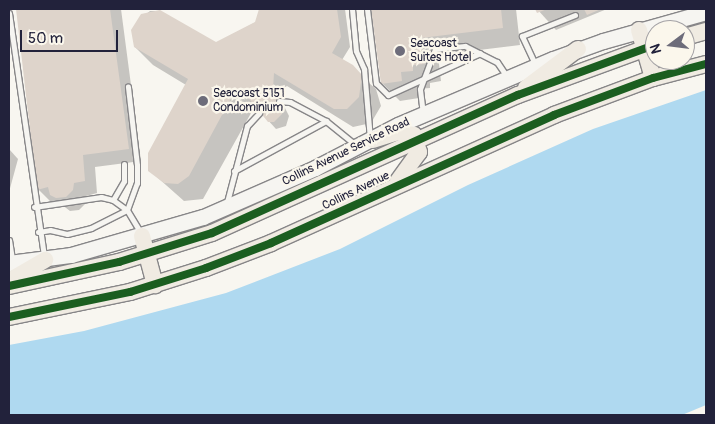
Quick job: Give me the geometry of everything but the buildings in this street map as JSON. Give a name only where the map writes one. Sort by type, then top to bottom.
[{"type":"main road","points":[[640,30],[645,38]]},
{"type":"main road","points":[[518,95],[542,73],[578,49]]},
{"type":"main road","name":"Collins Avenue","points":[[9,286],[147,254],[246,219],[416,139],[518,95],[645,49]]},
{"type":"main road","name":"Collins Avenue","points":[[9,317],[155,285],[271,243],[396,184],[545,118],[654,78],[706,64]]},
{"type":"main road","points":[[653,70],[654,78]]},
{"type":"main road","points":[[367,143],[403,131],[416,139],[416,158],[396,184]]},
{"type":"main road","points":[[142,236],[155,285]]},
{"type":"main road","points":[[9,281],[44,260]]},
{"type":"street","name":"Collins Avenue Service Road","points":[[10,263],[44,260],[142,236],[225,208],[367,143],[398,125],[508,80],[536,66],[578,49],[687,13],[706,12]]},
{"type":"lane","points":[[352,9],[356,51],[364,69],[367,143]]},
{"type":"lane","points":[[367,9],[376,83],[380,91],[388,95],[423,82],[480,53]]},
{"type":"lane","points":[[9,13],[34,207],[44,260]]},
{"type":"lane","points":[[536,66],[522,36],[575,15]]},
{"type":"lane","points":[[423,116],[420,89],[436,49],[456,45],[480,53],[497,62],[508,80]]},
{"type":"lane","points":[[38,232],[75,232],[127,210],[137,183],[137,165],[128,87]]},
{"type":"lane","points":[[279,101],[290,102],[367,143]]},
{"type":"lane","points":[[225,208],[247,126],[259,113]]},
{"type":"lane","points":[[234,171],[326,121]]},
{"type":"lane","points":[[113,200],[124,181],[124,164]]},
{"type":"lane","points":[[34,207],[101,197],[113,200],[127,210],[142,236]]},
{"type":"lane","points":[[9,240],[10,263]]},
{"type":"water","points":[[706,90],[706,405],[682,415],[9,415],[9,345],[84,331],[226,293],[340,249],[468,185],[593,129]]},
{"type":"cycle path","points":[[9,286],[119,262],[212,233],[518,95],[645,49]]},
{"type":"cycle path","points":[[9,317],[130,292],[206,268],[271,243],[554,115],[653,78],[706,64]]},
{"type":"place","name":"Seacoast Suites Hotel","points":[[400,51]]},
{"type":"place","name":"Seacoast 5151 Condominium","points":[[203,101]]}]
